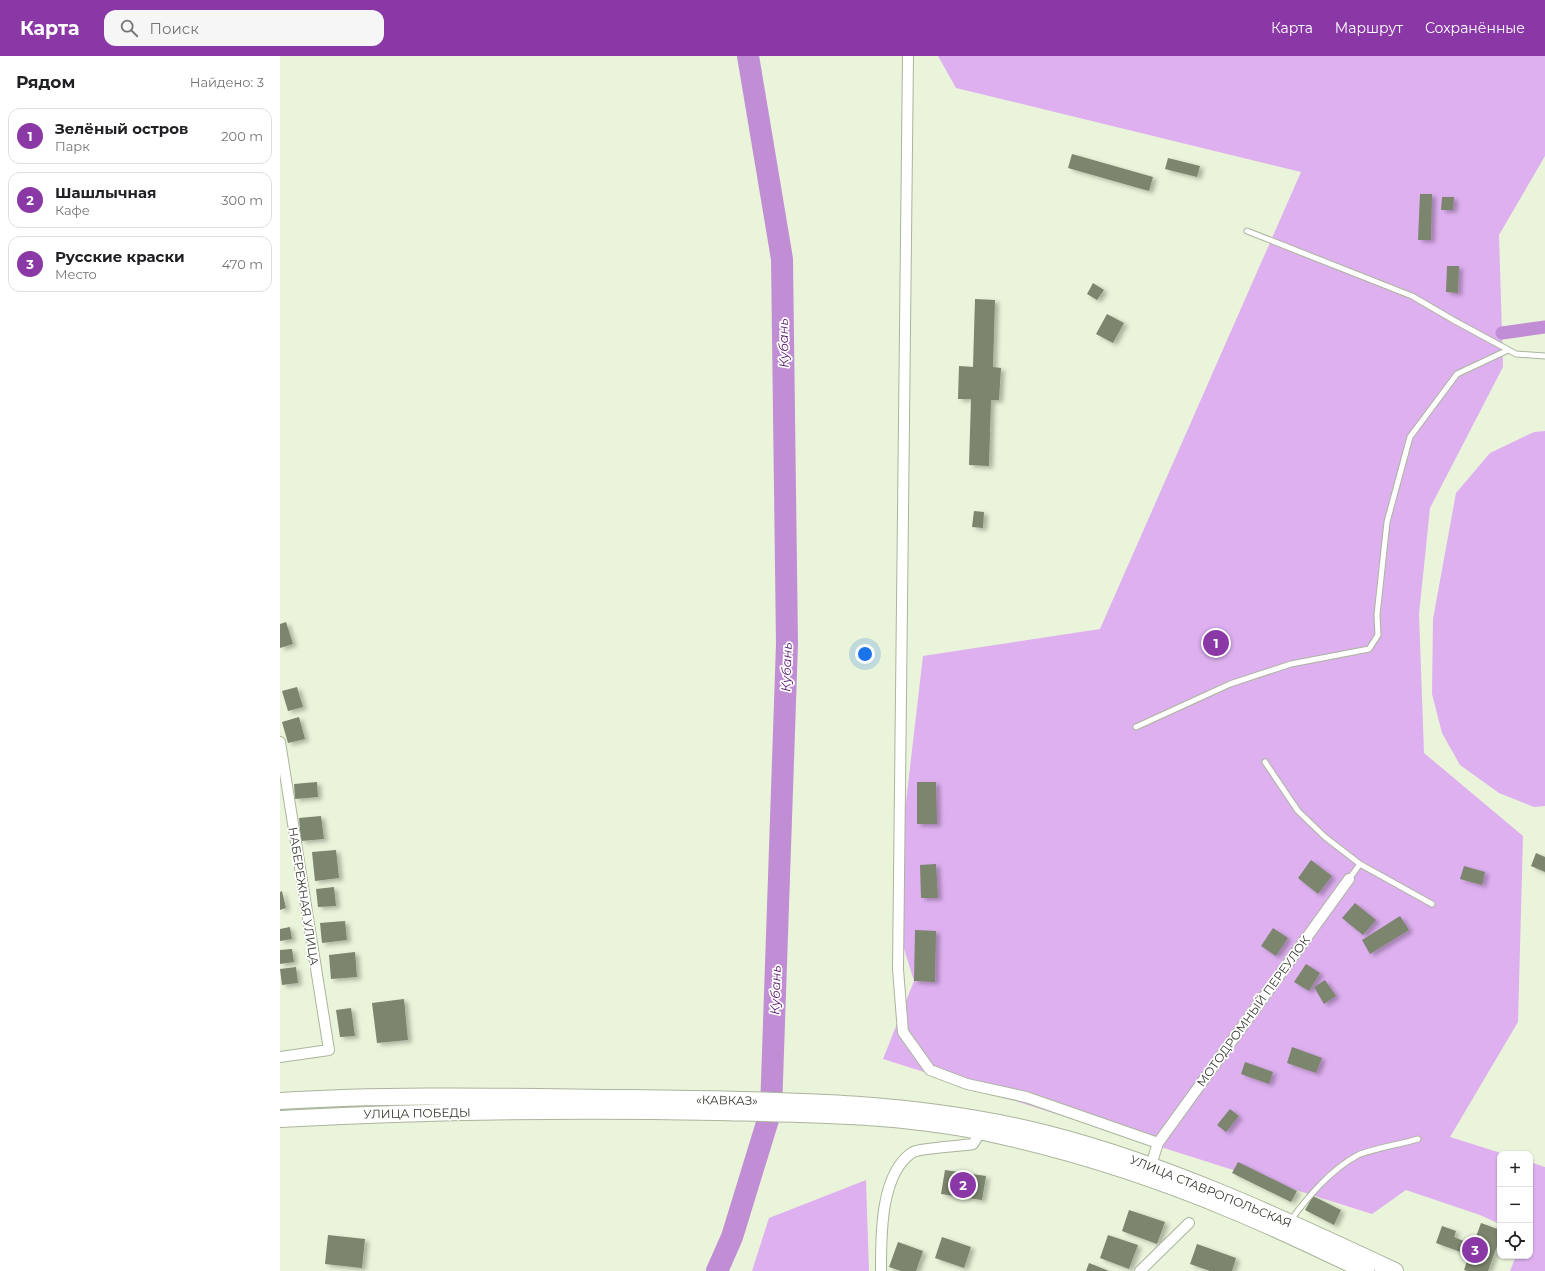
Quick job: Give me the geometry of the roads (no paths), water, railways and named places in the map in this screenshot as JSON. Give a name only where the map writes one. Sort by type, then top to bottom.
[{"type":"highway","name":"УЛИЦА ПОБЕДЫ","points":[[280,1101],[354,1096],[552,1104]]},
{"type":"highway","name":"УЛИЦА ПОБЕДЫ","points":[[280,1119],[445,1112],[552,1104]]},
{"type":"highway","name":"«КАВКАЗ»","points":[[552,1104],[768,1113],[902,1114]]},
{"type":"highway","name":"УЛИЦА СТАВРОПОЛЬСКАЯ","points":[[902,1114],[981,1131],[1092,1159],[1150,1178],[1234,1211],[1366,1271]]},
{"type":"highway","name":"УЛИЦА СТАВРОПОЛЬСКАЯ","points":[[902,1114],[982,1119],[1048,1134],[1151,1165],[1238,1199],[1395,1271]]},
{"type":"street","points":[[908,56],[898,969],[904,1032],[930,1070],[967,1084],[1026,1098],[1096,1120],[1158,1143]]},
{"type":"street","name":"НАБЕРЕЖНАЯ УЛИЦА","points":[[280,742],[329,1050],[280,1057]]},
{"type":"street","name":"МОТОДРОМНЫЙ ПЕРЕУЛОК","points":[[1151,1165],[1158,1143],[1349,880]]},
{"type":"street","points":[[881,1271],[881,1237],[888,1189],[895,1170],[914,1151],[973,1144],[981,1131]]},
{"type":"street","points":[[1140,1271],[1189,1224]]},
{"type":"lane","points":[[1247,231],[1412,296],[1516,354],[1545,356]]},
{"type":"lane","points":[[1136,727],[1230,684],[1291,664],[1369,649],[1378,635],[1377,615],[1388,522],[1410,437],[1456,374],[1508,350]]},
{"type":"lane","points":[[1265,762],[1298,811],[1325,837],[1360,864],[1432,904]]},
{"type":"lane","points":[[1349,880],[1360,864]]},
{"type":"lane","points":[[1290,1222],[1310,1194],[1343,1166],[1359,1155],[1418,1139]]},
{"type":"waterway","name":"Кубань","points":[[717,1271],[732,1237],[771,1110],[787,644],[782,259],[748,56]]},
{"type":"waterway","points":[[1502,333],[1545,327]]},
{"type":"place","name":"Зелёный остров","points":[[1216,643]]},
{"type":"place","name":"Шашлычная","points":[[963,1185]]},
{"type":"place","name":"Русские краски","points":[[1475,1250]]}]
